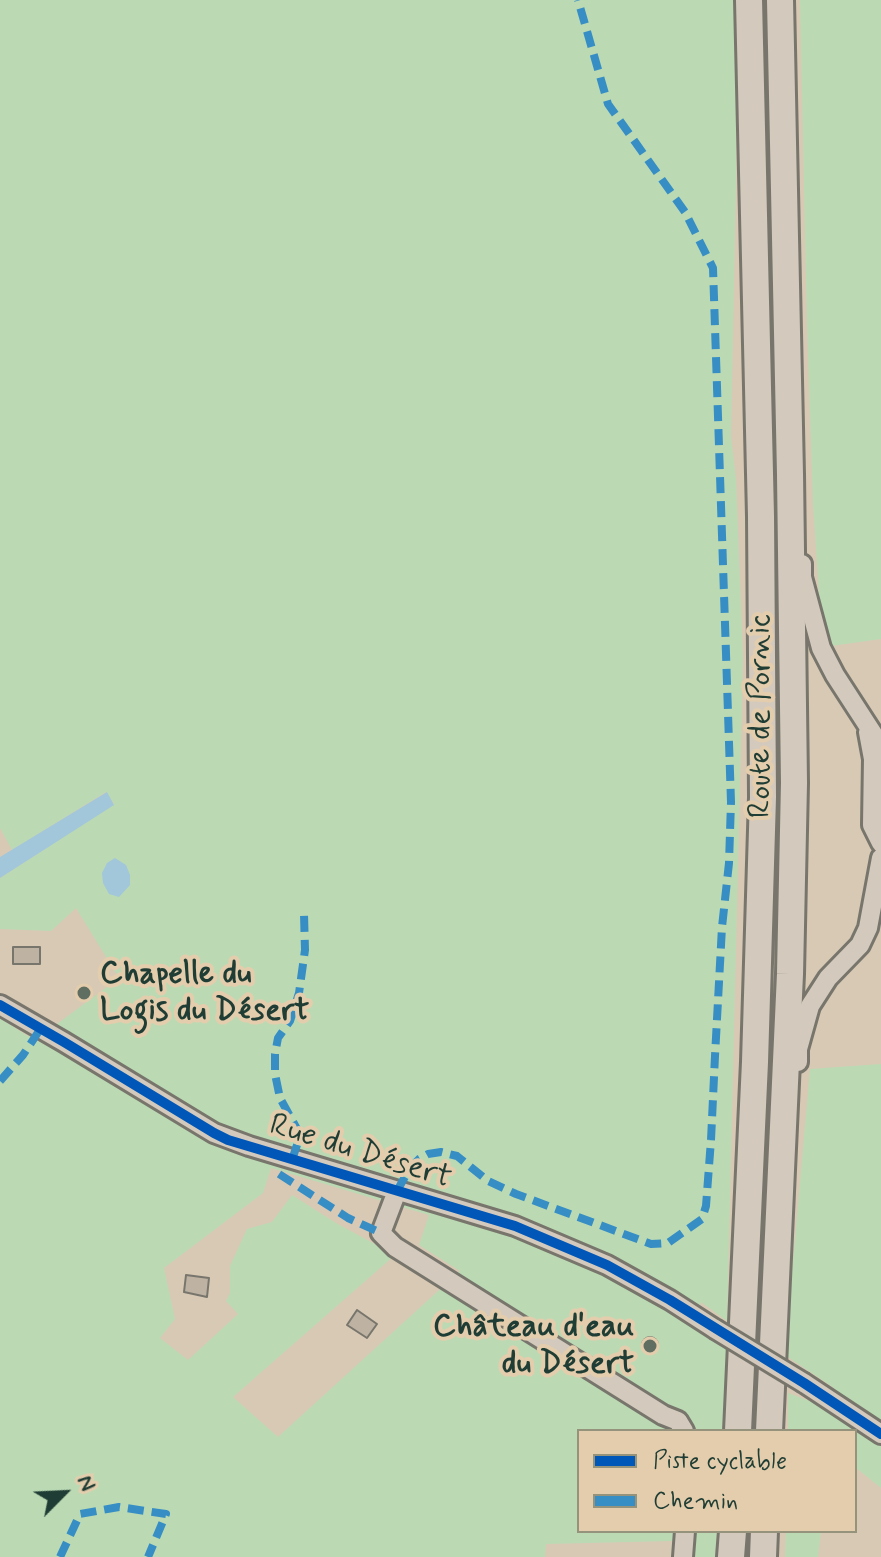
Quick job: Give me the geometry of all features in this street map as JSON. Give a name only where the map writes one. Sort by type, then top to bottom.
[{"type":"highway","name":"Route de Pornic","points":[[738,1429],[758,998],[763,797],[749,0]]},
{"type":"highway","name":"Route de Pornic","points":[[769,1429],[790,974],[794,783],[780,0]]},
{"type":"highway","points":[[731,1557],[733,1533]]},
{"type":"highway","points":[[763,1557],[764,1533]]},
{"type":"street","points":[[790,474],[801,498],[802,577],[821,648],[881,746]]},
{"type":"street","points":[[866,722],[873,759],[872,825],[881,843]]},
{"type":"street","points":[[860,945],[868,928],[881,858]]},
{"type":"street","points":[[785,1086],[798,1062],[798,1049],[810,1006],[828,978],[880,919]]},
{"type":"street","name":"Rue du Désert","points":[[0,1005],[214,1133],[238,1143],[515,1226],[607,1265],[670,1300],[881,1434]]},
{"type":"street","points":[[397,1191],[381,1233],[395,1247],[663,1415],[678,1421],[683,1429]]},
{"type":"street","points":[[683,1557],[685,1533]]},
{"type":"green space","points":[[0,0],[736,0],[731,436],[736,479],[743,658],[727,1321],[701,1302],[695,1328],[731,1349],[722,1429],[577,1429],[577,1533],[717,1533],[715,1557],[671,1557],[672,1541],[546,1544],[545,1557],[0,1557],[0,1018],[49,1046],[57,1024],[119,978],[76,908],[51,931],[0,929],[0,878],[114,804],[106,792],[12,850],[0,828]],"holes":[[[271,1168],[429,1215],[419,1245],[460,1271],[278,1437],[233,1397],[395,1255],[292,1195],[272,1222],[247,1229],[230,1266],[230,1293],[226,1301],[238,1314],[188,1360],[160,1338],[175,1319],[164,1268],[263,1193]]]},
{"type":"green space","points":[[800,0],[881,0],[881,639],[831,646],[820,608],[813,504]]},
{"type":"green space","points":[[881,1064],[881,1488],[857,1469],[857,1429],[788,1429],[788,1393],[823,1406],[834,1388],[785,1355],[810,1069]]},
{"type":"green space","points":[[786,1533],[821,1533],[818,1557],[785,1557]]},
{"type":"water","points":[[107,792],[114,805],[0,878],[0,857]]},
{"type":"water","points":[[115,858],[126,865],[130,875],[130,885],[119,897],[109,894],[103,883],[102,873],[107,863]]},
{"type":"building","points":[[13,947],[40,947],[40,964],[13,964]]},
{"type":"building","points":[[186,1275],[209,1278],[207,1297],[184,1292]]},
{"type":"building","points":[[357,1310],[377,1324],[367,1338],[347,1325]]},
{"type":"building","name":"Château d'eau du Désert","points":[[647,1337],[653,1337],[658,1345],[656,1351],[647,1353],[642,1348],[642,1342]]},
{"type":"marked path","points":[[397,1191],[419,1159],[441,1152],[457,1156],[488,1181],[516,1194],[651,1244],[668,1243],[702,1219],[706,1206],[731,802],[713,268],[685,212],[608,104],[578,0]]},
{"type":"marked path","points":[[292,1160],[298,1142],[297,1129],[280,1098],[275,1054],[278,1038],[290,1021],[299,993],[305,950],[304,914]]},
{"type":"marked path","points":[[0,1081],[41,1028]]},
{"type":"marked path","points":[[279,1174],[348,1218],[381,1233]]},
{"type":"marked path","points":[[60,1557],[80,1514],[119,1507],[166,1514],[148,1557]]},
{"type":"cycle path","points":[[0,1005],[228,1140],[515,1226],[607,1265],[670,1300],[881,1434]]},
{"type":"place","name":"Chapelle du Logis du Désert","points":[[84,993]]},
{"type":"place","name":"Château d'eau du Désert","points":[[650,1346]]}]
